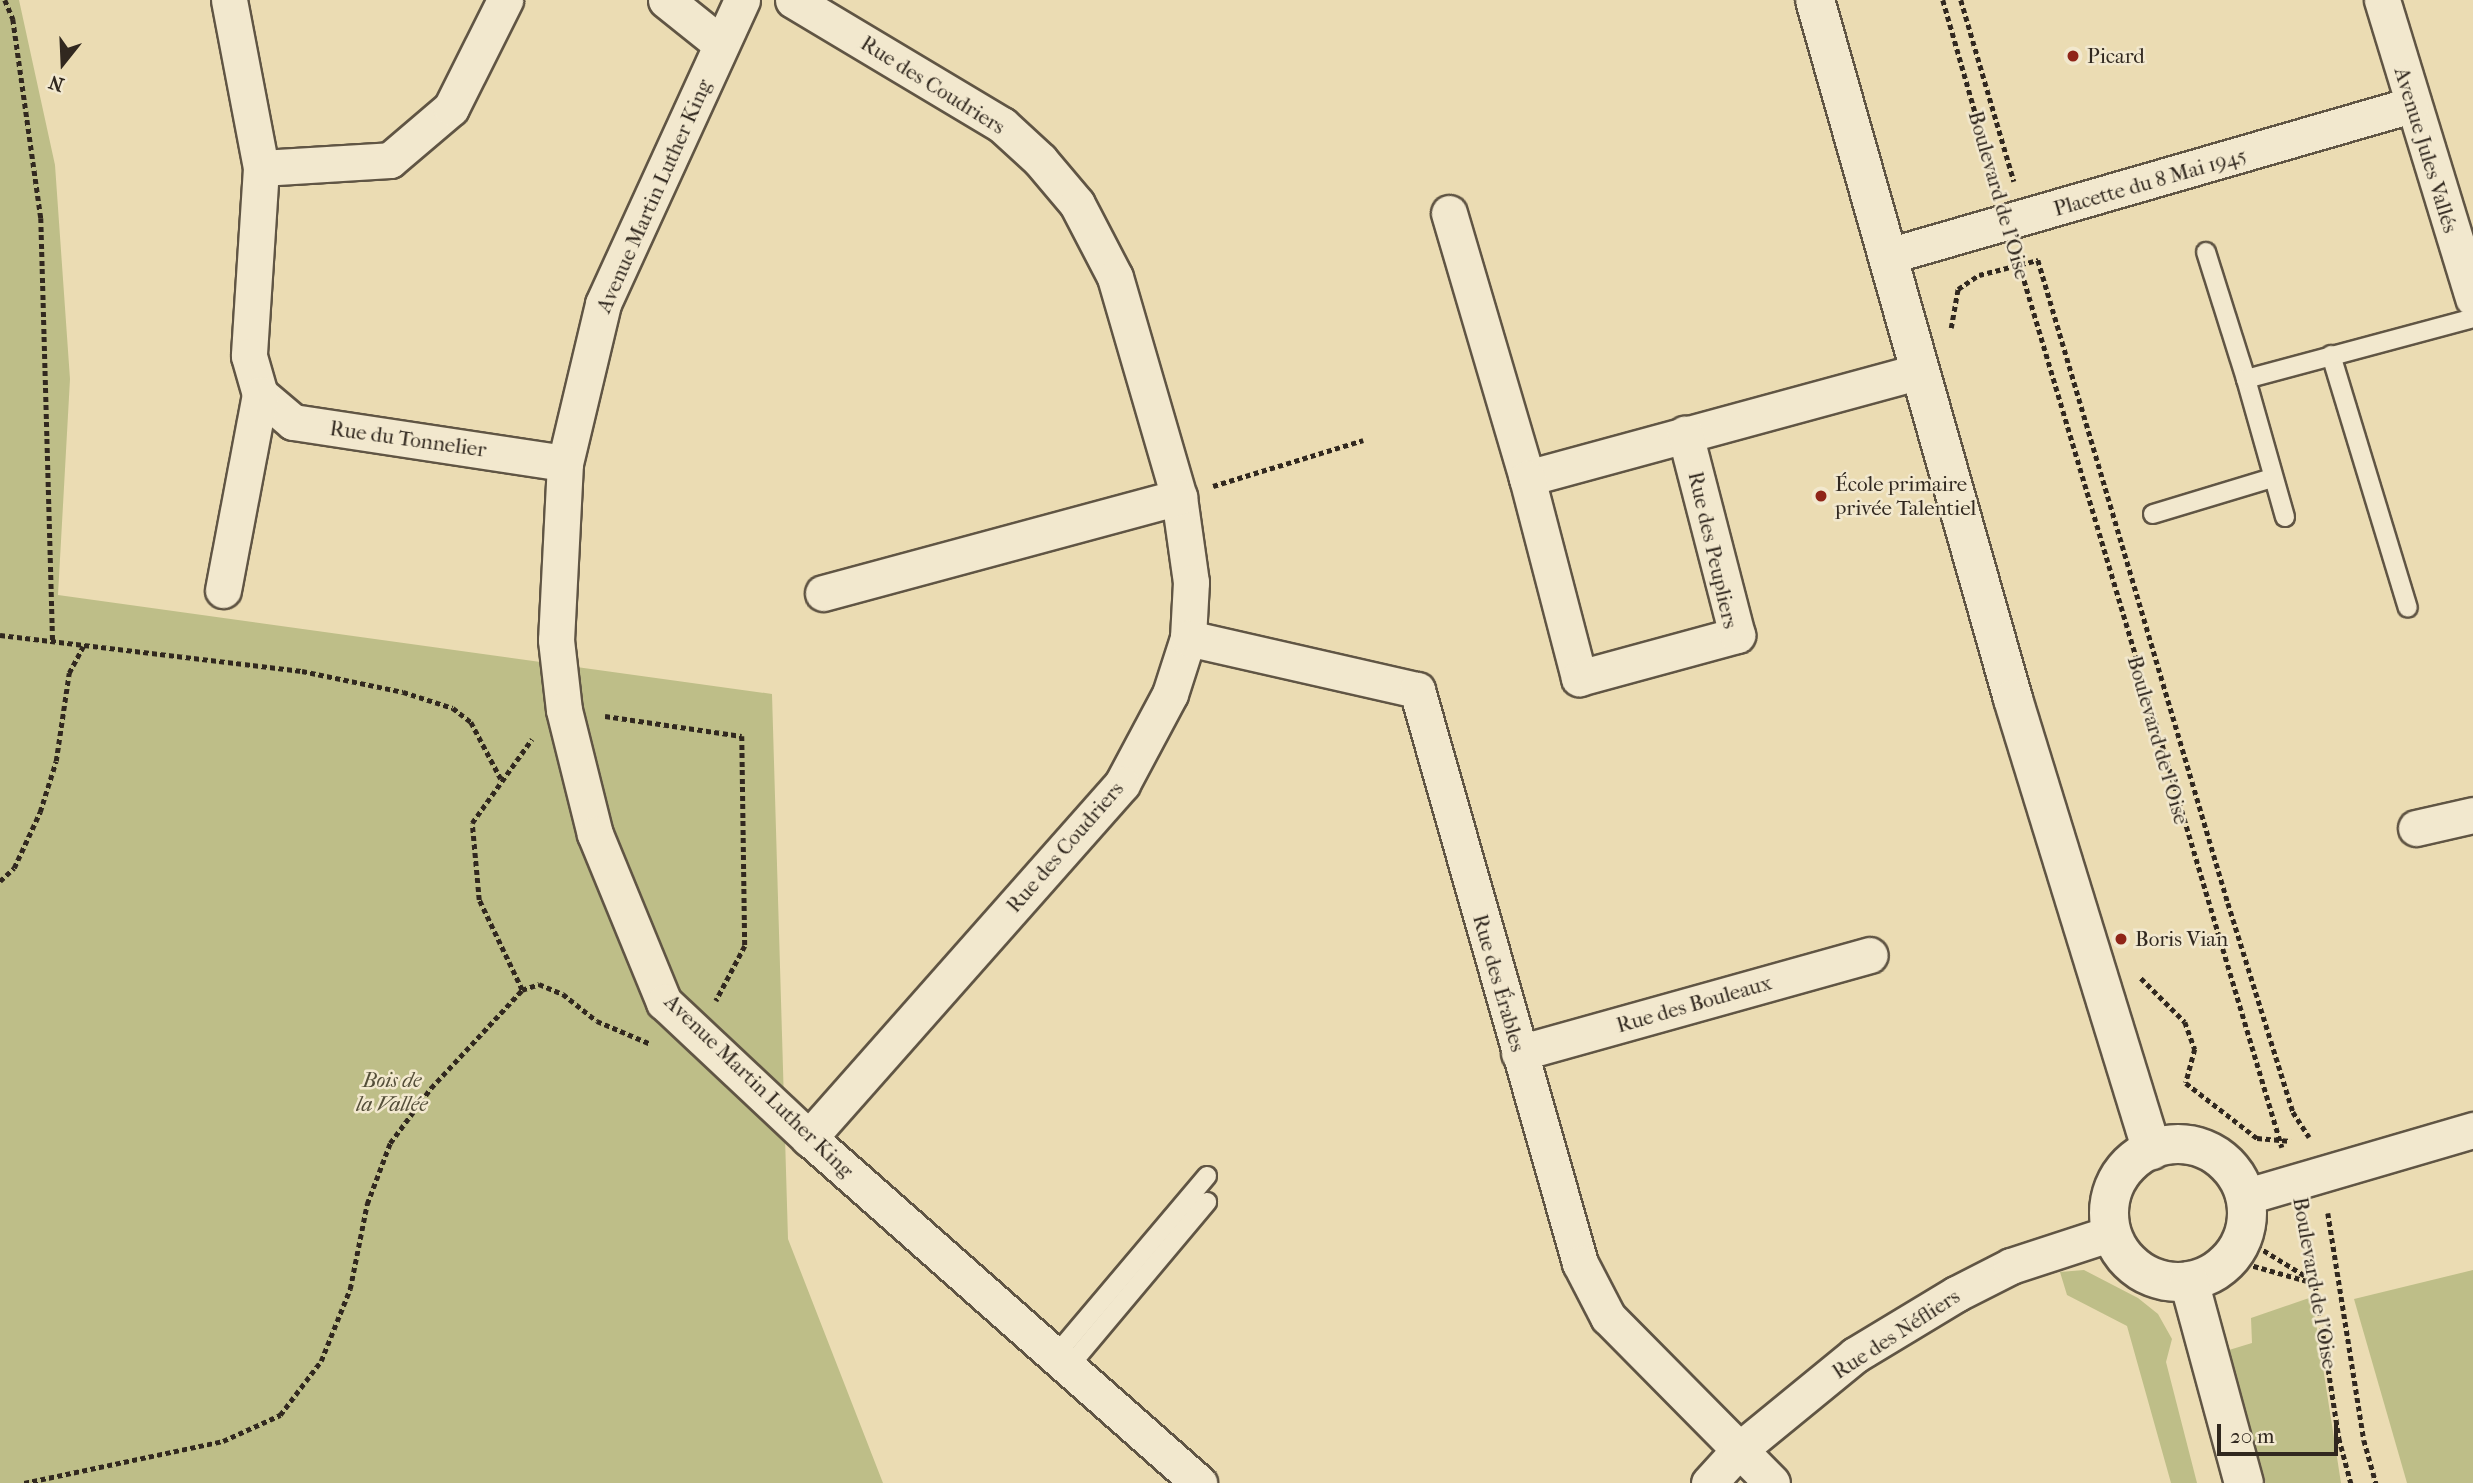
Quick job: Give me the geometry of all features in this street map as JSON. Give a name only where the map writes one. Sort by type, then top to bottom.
[{"type":"main road","points":[[1815,0],[2014,699],[2152,1150]]},
{"type":"main road","points":[[2182,1144],[2204,1150],[2228,1167],[2244,1197],[2236,1248],[2209,1274],[2189,1281],[2166,1281],[2140,1271],[2120,1252],[2112,1233],[2109,1212],[2114,1189],[2133,1161],[2152,1150],[2182,1144]]},
{"type":"main road","points":[[2189,1281],[2244,1483]]},
{"type":"street","points":[[223,590],[260,394],[249,356],[261,168],[229,0]]},
{"type":"street","points":[[261,168],[390,160],[451,108],[505,0]]},
{"type":"street","points":[[666,0],[721,44]]},
{"type":"street","name":"Avenue Martin Luther King","points":[[741,0],[603,304],[565,463],[556,640],[564,710],[594,834],[664,1002],[809,1138],[1060,1363],[1199,1483]]},
{"type":"street","name":"Rue des Coudriers","points":[[793,0],[1002,125],[1040,160],[1077,204],[1115,277],[1189,493],[1191,582],[1188,638],[1170,694],[1122,784],[809,1138]]},
{"type":"street","name":"Avenue Jules Vallés","points":[[2382,0],[2410,105],[2473,298]]},
{"type":"street","name":"Placette du 8 Mai 1945","points":[[1888,257],[2410,105]]},
{"type":"street","name":"Rue des Peupliers","points":[[1449,214],[1527,478],[1579,677],[1737,635],[1685,434]]},
{"type":"street","points":[[1527,478],[1920,371]]},
{"type":"street","name":"Rue du Tonnelier","points":[[260,394],[293,422],[565,463]]},
{"type":"street","points":[[823,593],[1189,493]]},
{"type":"street","name":"Rue des Érables","points":[[1188,638],[1417,690],[1580,1264],[1608,1317],[1772,1483]]},
{"type":"street","points":[[2416,828],[2473,815]]},
{"type":"street","name":"Rue des Bouleaux","points":[[1519,1054],[1870,955]]},
{"type":"street","points":[[2244,1197],[2473,1130]]},
{"type":"street","name":"Rue des Néfliers","points":[[1709,1483],[1739,1450],[1855,1355],[1955,1294],[2011,1266],[2112,1233]]},
{"type":"lane","points":[[2206,252],[2285,517]]},
{"type":"lane","points":[[2246,379],[2473,318]]},
{"type":"lane","points":[[2331,355],[2408,608]]},
{"type":"lane","points":[[2153,514],[2272,478]]},
{"type":"lane","points":[[1060,1363],[1207,1176]]},
{"type":"lane","points":[[1060,1363],[1207,1202]]},
{"type":"path","points":[[5,0],[13,19],[41,218],[53,643]]},
{"type":"path","name":"Boulevard de l'Oise","points":[[1943,0],[2278,1140],[2297,1180],[2318,1284],[2339,1438],[2351,1483]]},
{"type":"path","name":"Boulevard de l'Oise","points":[[1961,0],[2015,185]]},
{"type":"path","name":"Boulevard de l'Oise","points":[[2035,252],[2228,903],[2293,1112],[2313,1144],[2278,1140]]},
{"type":"path","points":[[1951,336],[1958,289],[1979,275],[2038,260]]},
{"type":"path","points":[[1189,493],[1363,440]]},
{"type":"path","points":[[0,635],[302,671],[403,692],[453,708],[471,722],[501,779]]},
{"type":"path","points":[[0,881],[14,868],[40,812],[56,761],[69,673],[83,647]]},
{"type":"path","points":[[522,990],[479,900],[472,823],[501,779],[547,720],[564,710],[742,736],[745,946],[698,1034]]},
{"type":"path","points":[[2139,976],[2185,1022],[2195,1049],[2186,1083],[2257,1138],[2278,1140]]},
{"type":"path","points":[[24,1483],[223,1441],[280,1415],[321,1362],[351,1289],[367,1204],[390,1143],[430,1088],[522,990],[539,984],[563,993],[597,1021],[660,1047]]},
{"type":"path","name":"Boulevard de l'Oise","points":[[2327,1202],[2364,1440],[2376,1483]]},
{"type":"path","points":[[2236,1248],[2318,1284]]},
{"type":"path","points":[[2236,1248],[2318,1284]]},
{"type":"green space","name":"Bois de la Vallée","points":[[0,0],[19,0],[55,165],[70,379],[58,595],[772,694],[788,1239],[883,1483],[0,1483]]},
{"type":"green space","points":[[2084,1270],[2138,1298],[2158,1314],[2172,1339],[2166,1362],[2197,1483],[2171,1483],[2127,1326],[2067,1295],[2060,1272]]},
{"type":"green space","points":[[2473,1270],[2473,1483],[2407,1483],[2354,1299]]},
{"type":"green space","points":[[2312,1297],[2341,1483],[2266,1483],[2229,1350],[2252,1343],[2251,1318]]},
{"type":"place","name":"Picard","points":[[2073,56]]},
{"type":"place","name":"École primaire privée Talentiel","points":[[1821,496]]},
{"type":"place","name":"Boris Vian","points":[[2121,939]]}]
